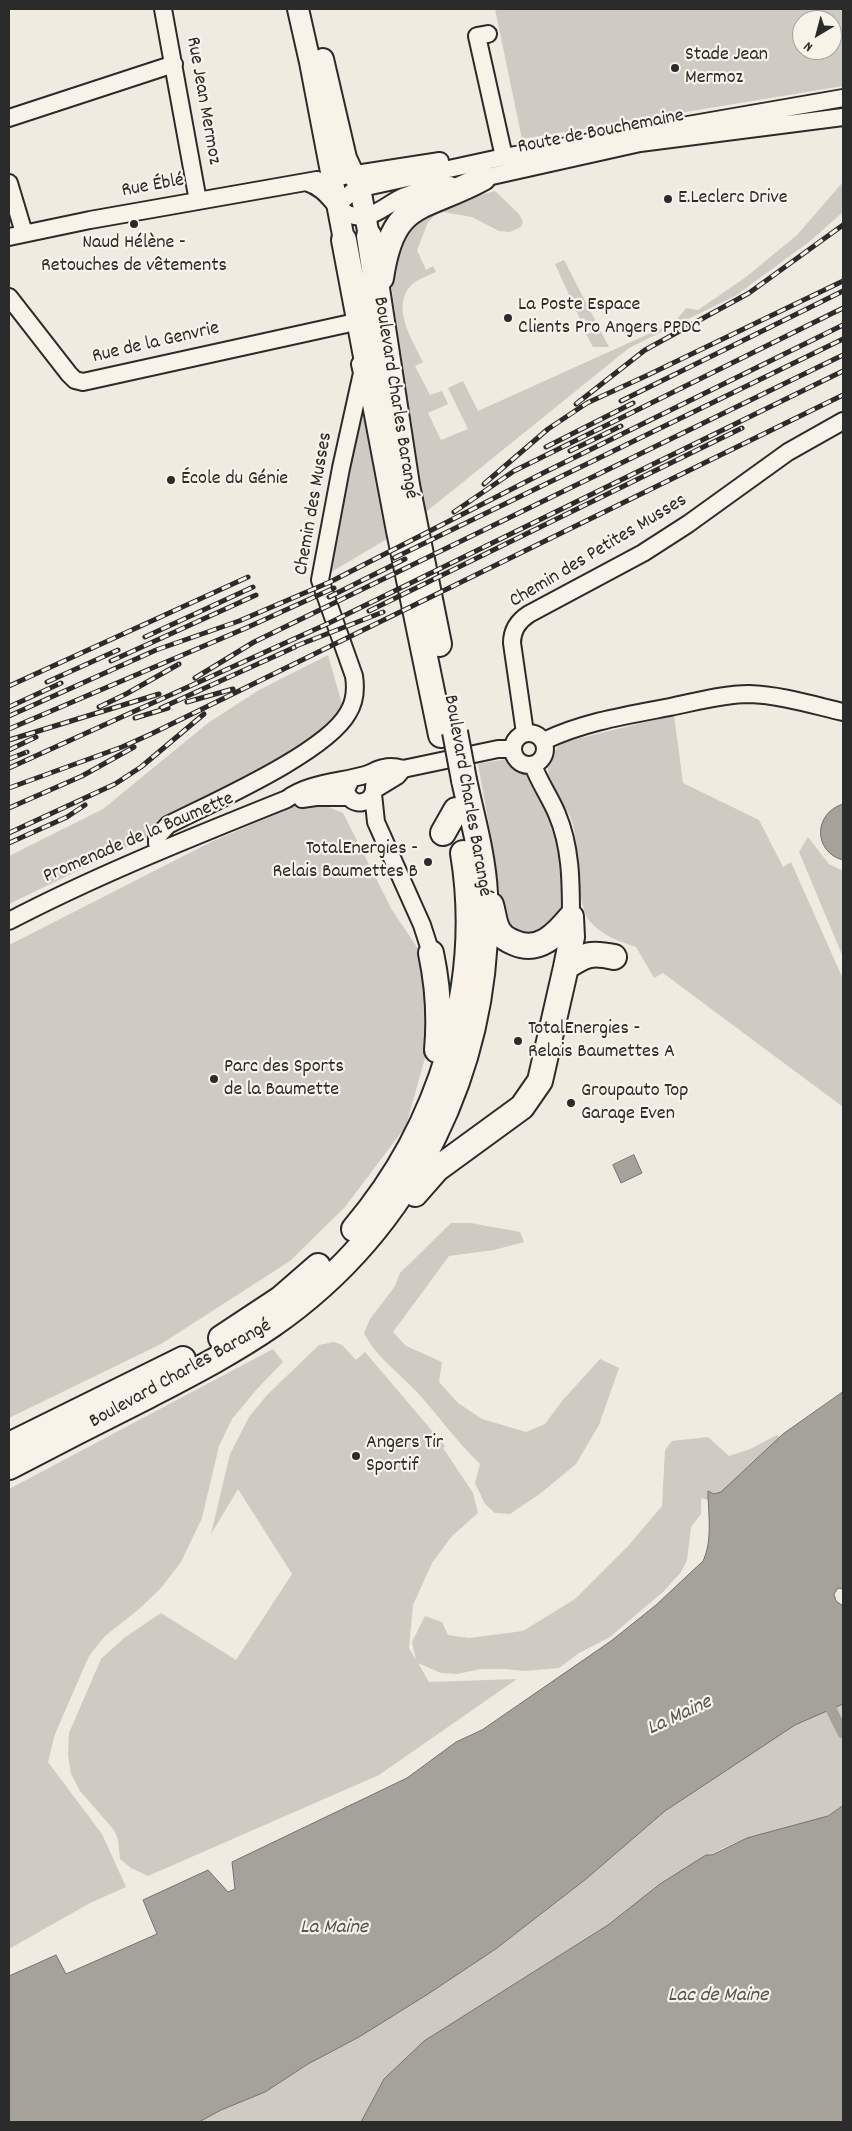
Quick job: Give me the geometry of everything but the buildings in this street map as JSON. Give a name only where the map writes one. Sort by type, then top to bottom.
[{"type":"highway","points":[[378,299],[390,239],[404,217],[423,204],[463,189],[483,178]]},
{"type":"highway","name":"Boulevard Charles Barangé","points":[[9,1467],[212,1362],[272,1325],[318,1289],[353,1254],[390,1212],[414,1176],[435,1136],[452,1095],[466,1052],[478,1004],[483,965],[485,891],[457,781],[448,733],[378,299],[369,222]]},
{"type":"highway","name":"Boulevard Charles Barangé","points":[[344,240],[388,472],[448,733]]},
{"type":"highway","name":"Boulevard Charles Barangé","points":[[9,1444],[220,1340],[306,1278],[349,1235],[373,1206],[416,1136],[431,1102],[450,1051],[461,1004],[468,943],[468,901],[456,810],[457,781]]},
{"type":"highway","points":[[443,833],[456,810]]},
{"type":"highway","points":[[485,891],[501,934],[524,946],[546,942],[571,917]]},
{"type":"highway","points":[[390,1212],[404,1206],[437,1169],[522,1107],[540,1081],[572,938],[571,917]]},
{"type":"highway","points":[[431,953],[436,978],[440,1020],[437,1052],[431,1078],[431,1102]]},
{"type":"highway","points":[[566,967],[583,956],[595,953],[614,957]]},
{"type":"main road","points":[[298,9],[310,62],[335,150]]},
{"type":"main road","points":[[309,9],[322,54],[335,150]]},
{"type":"main road","name":"Boulevard Charles Barangé","points":[[335,150],[332,178],[344,240]]},
{"type":"main road","name":"Boulevard Charles Barangé","points":[[335,150],[357,181],[369,222]]},
{"type":"street","name":"Rue Jean Mermoz","points":[[163,9],[198,201]]},
{"type":"street","points":[[488,34],[476,36],[504,157]]},
{"type":"street","points":[[9,118],[174,64]]},
{"type":"street","name":"Route de Bouchemaine","points":[[337,205],[352,192],[357,181],[843,98]]},
{"type":"street","name":"Route de Bouchemaine","points":[[369,222],[399,199],[416,192],[640,143],[843,117]]},
{"type":"street","name":"Rue Éblé","points":[[16,235],[306,182],[332,178],[357,181]]},
{"type":"street","points":[[306,182],[324,191],[337,205],[350,214],[369,222]]},
{"type":"street","points":[[9,183],[16,235]]},
{"type":"street","name":"Boulevard Charles Barangé","points":[[344,240],[343,279],[351,322]]},
{"type":"street","name":"Rue de la Genvrie","points":[[9,297],[69,374],[75,380],[83,382],[351,322]]},
{"type":"street","name":"Chemin des Musses","points":[[160,851],[156,843],[157,837],[168,826],[257,780],[314,746],[341,724],[353,702],[355,690],[354,676],[320,580],[341,468],[362,374],[351,322]]},
{"type":"street","name":"Chemin des Petites Musses","points":[[525,733],[512,643],[513,632],[519,622],[529,614],[643,553],[688,524],[788,452],[843,421]]},
{"type":"street","points":[[544,741],[558,734],[619,717],[703,700],[749,694],[792,700],[843,712]]},
{"type":"street","points":[[525,733],[536,733],[544,741],[546,746],[544,756],[533,765],[522,763],[514,755],[513,749],[516,739],[525,733]]},
{"type":"street","name":"Promenade de la Baumette","points":[[9,921],[39,905],[160,851],[287,799],[298,791],[357,777],[381,768],[393,766],[403,769],[498,750],[513,749]]},
{"type":"street","points":[[533,765],[541,785],[557,813],[566,840],[572,874],[571,917]]},
{"type":"street","name":"Promenade de la Baumette","points":[[287,799],[353,800],[365,802],[374,792],[397,776],[403,769]]},
{"type":"street","points":[[376,822],[353,800],[346,790],[357,777],[371,781],[374,792],[376,822],[422,925],[431,953]]},
{"type":"shaded area","name":"Stade Jean Mermoz","points":[[495,9],[843,9],[843,86],[522,139]]},
{"type":"shaded area","points":[[843,182],[843,212],[809,242],[735,296],[629,348],[421,516],[391,283],[397,247],[402,234],[413,221],[434,209],[495,191],[519,214],[523,222],[521,227],[510,232],[499,231],[472,217],[443,212],[434,216],[428,222],[417,250],[426,270],[433,266],[436,272],[415,282],[407,291],[403,300],[403,310],[409,332],[423,362],[415,366],[430,395],[442,391],[448,404],[428,413],[441,440],[468,429],[448,388],[463,381],[478,411],[675,322],[686,308],[698,310],[746,277],[797,235]]},
{"type":"shaded area","points":[[564,260],[609,347],[593,347],[586,334],[591,333],[584,318],[580,319],[555,264]]},
{"type":"shaded area","points":[[363,397],[392,536],[328,574]]},
{"type":"shaded area","points":[[328,655],[344,711],[300,748],[157,825],[150,836],[9,904],[9,856],[103,809],[208,723],[259,690]]},
{"type":"shaded area","points":[[674,715],[683,783],[759,820],[783,867],[791,862],[843,979],[843,1107],[663,973],[654,978],[636,947],[616,940],[598,929],[588,919],[584,911],[573,825],[571,818],[551,785],[548,770],[550,759],[560,743]]},
{"type":"shaded area","points":[[506,759],[518,765],[526,774],[546,804],[558,829],[566,900],[553,925],[535,938],[516,936],[503,919],[494,853],[478,764]]},
{"type":"shaded area","name":"Parc des Sports de la Baumette","points":[[298,805],[328,807],[343,813],[392,910],[421,953],[432,1033],[406,1126],[345,1207],[290,1261],[161,1344],[9,1418],[9,945],[213,841]]},
{"type":"shaded area","points":[[808,837],[829,864],[841,870],[843,868],[843,957],[799,852]]},
{"type":"shaded area","points":[[451,1223],[471,1223],[520,1232],[524,1242],[494,1250],[449,1256],[393,1332],[406,1346],[442,1362],[439,1382],[458,1403],[482,1419],[526,1432],[545,1424],[562,1401],[600,1359],[619,1368],[599,1425],[576,1464],[541,1493],[510,1514],[495,1513],[485,1504],[475,1483],[480,1464],[416,1391],[381,1357],[364,1333],[370,1319],[395,1286],[400,1273]]},
{"type":"shaded area","points":[[334,1342],[342,1345],[356,1360],[365,1352],[445,1446],[443,1448],[473,1493],[478,1513],[452,1536],[432,1563],[413,1605],[409,1648],[416,1660],[412,1642],[425,1616],[442,1622],[448,1635],[469,1638],[523,1631],[575,1599],[628,1546],[662,1506],[665,1450],[672,1441],[708,1437],[729,1456],[750,1449],[777,1435],[795,1450],[717,1503],[701,1498],[701,1514],[691,1527],[687,1560],[681,1572],[664,1591],[610,1637],[579,1653],[559,1668],[525,1671],[481,1669],[457,1674],[441,1673],[418,1663],[429,1682],[517,1679],[379,1775],[148,1876],[131,1868],[120,1859],[118,1839],[114,1830],[80,1791],[71,1774],[68,1755],[69,1733],[101,1659],[124,1638],[161,1613],[236,1660],[292,1574],[238,1489],[211,1534],[230,1454],[249,1417],[267,1395],[319,1345]]},
{"type":"shaded area","points":[[273,1349],[283,1362],[232,1419],[219,1446],[202,1518],[181,1562],[161,1588],[138,1610],[105,1636],[89,1656],[55,1734],[48,1762],[102,1834],[126,1887],[90,1903],[9,1949],[9,1489]]},
{"type":"shaded area","points":[[843,1704],[843,1806],[828,1816],[747,1838],[721,1849],[660,1884],[608,1925],[424,2041],[384,2079],[361,2122],[199,2122],[221,2110],[265,2092],[308,2064],[351,2041],[497,1948],[586,1879],[665,1811],[795,1725]]},
{"type":"water","points":[[843,804],[843,860],[833,856],[826,849],[820,832],[826,815]]},
{"type":"water","points":[[634,1155],[642,1173],[621,1183],[613,1165]]},
{"type":"water","name":"La Maine","points":[[843,1392],[843,1589],[838,1588],[834,1594],[836,1601],[843,1606],[843,1704],[795,1725],[665,1811],[586,1879],[497,1948],[359,2037],[308,2064],[265,2092],[221,2110],[199,2122],[9,2122],[9,1976],[56,1955],[66,1974],[157,1934],[143,1900],[208,1870],[228,1892],[235,1889],[232,1862],[407,1778],[456,1742],[482,1730],[611,1641],[656,1605],[703,1561],[709,1535],[708,1491],[714,1494],[721,1492],[783,1434]]},
{"type":"water","name":"Lac de Maine","points":[[843,1806],[843,2122],[361,2122],[384,2079],[424,2041],[608,1925],[660,1884],[706,1855],[712,1855],[747,1838],[828,1816]]},
{"type":"waterway","points":[[825,1697],[843,1733]]},
{"type":"railway","points":[[576,404],[645,350],[749,293],[843,225]]},
{"type":"railway","points":[[484,484],[548,429],[587,403],[843,281]]},
{"type":"railway","points":[[621,401],[843,291]]},
{"type":"railway","points":[[454,512],[514,471],[843,308]]},
{"type":"railway","points":[[9,716],[156,650],[239,621],[330,582],[547,471],[843,325]]},
{"type":"railway","points":[[394,558],[843,339]]},
{"type":"railway","points":[[195,678],[254,642],[843,355]]},
{"type":"railway","points":[[9,768],[327,624],[843,371]]},
{"type":"railway","points":[[9,788],[122,747],[151,734],[843,395]]},
{"type":"railway","points":[[546,447],[633,403]]},
{"type":"railway","points":[[570,451],[621,426]]},
{"type":"railway","points":[[369,611],[742,428]]},
{"type":"railway","points":[[329,597],[405,559]]},
{"type":"railway","points":[[9,686],[248,577]]},
{"type":"railway","points":[[145,637],[253,587]]},
{"type":"railway","points":[[9,729],[246,628],[334,588]]},
{"type":"railway","points":[[111,661],[256,595]]},
{"type":"railway","points":[[296,646],[383,612]]},
{"type":"railway","points":[[161,708],[295,647]]},
{"type":"railway","points":[[47,682],[118,650]]},
{"type":"railway","points":[[99,707],[179,664]]},
{"type":"railway","points":[[9,707],[61,683]]},
{"type":"railway","points":[[187,702],[233,689]]},
{"type":"railway","points":[[9,740],[159,694]]},
{"type":"railway","points":[[135,718],[168,708]]},
{"type":"railway","points":[[9,833],[115,784],[141,767],[204,714]]},
{"type":"railway","points":[[9,750],[36,737]]},
{"type":"railway","points":[[9,808],[82,776],[134,747]]},
{"type":"railway","points":[[9,759],[27,752]]},
{"type":"railway","points":[[9,843],[67,817],[85,805]]},
{"type":"place","name":"Stade Jean Mermoz","points":[[675,68]]},
{"type":"place","name":"E.Leclerc Drive","points":[[668,199]]},
{"type":"place","name":"Naud Hélène - Retouches de vêtements","points":[[134,224]]},
{"type":"place","name":"La Poste Espace Clients Pro Angers PPDC","points":[[508,318]]},
{"type":"place","name":"École du Génie","points":[[171,480]]},
{"type":"place","name":"TotalEnergies - Relais Baumettes B","points":[[428,862]]},
{"type":"place","name":"TotalEnergies - Relais Baumettes A","points":[[518,1041]]},
{"type":"place","name":"Parc des Sports de la Baumette","points":[[214,1079]]},
{"type":"place","name":"Groupauto Top Garage Even","points":[[571,1103]]},
{"type":"place","name":"Angers Tir Sportif","points":[[356,1456]]}]
